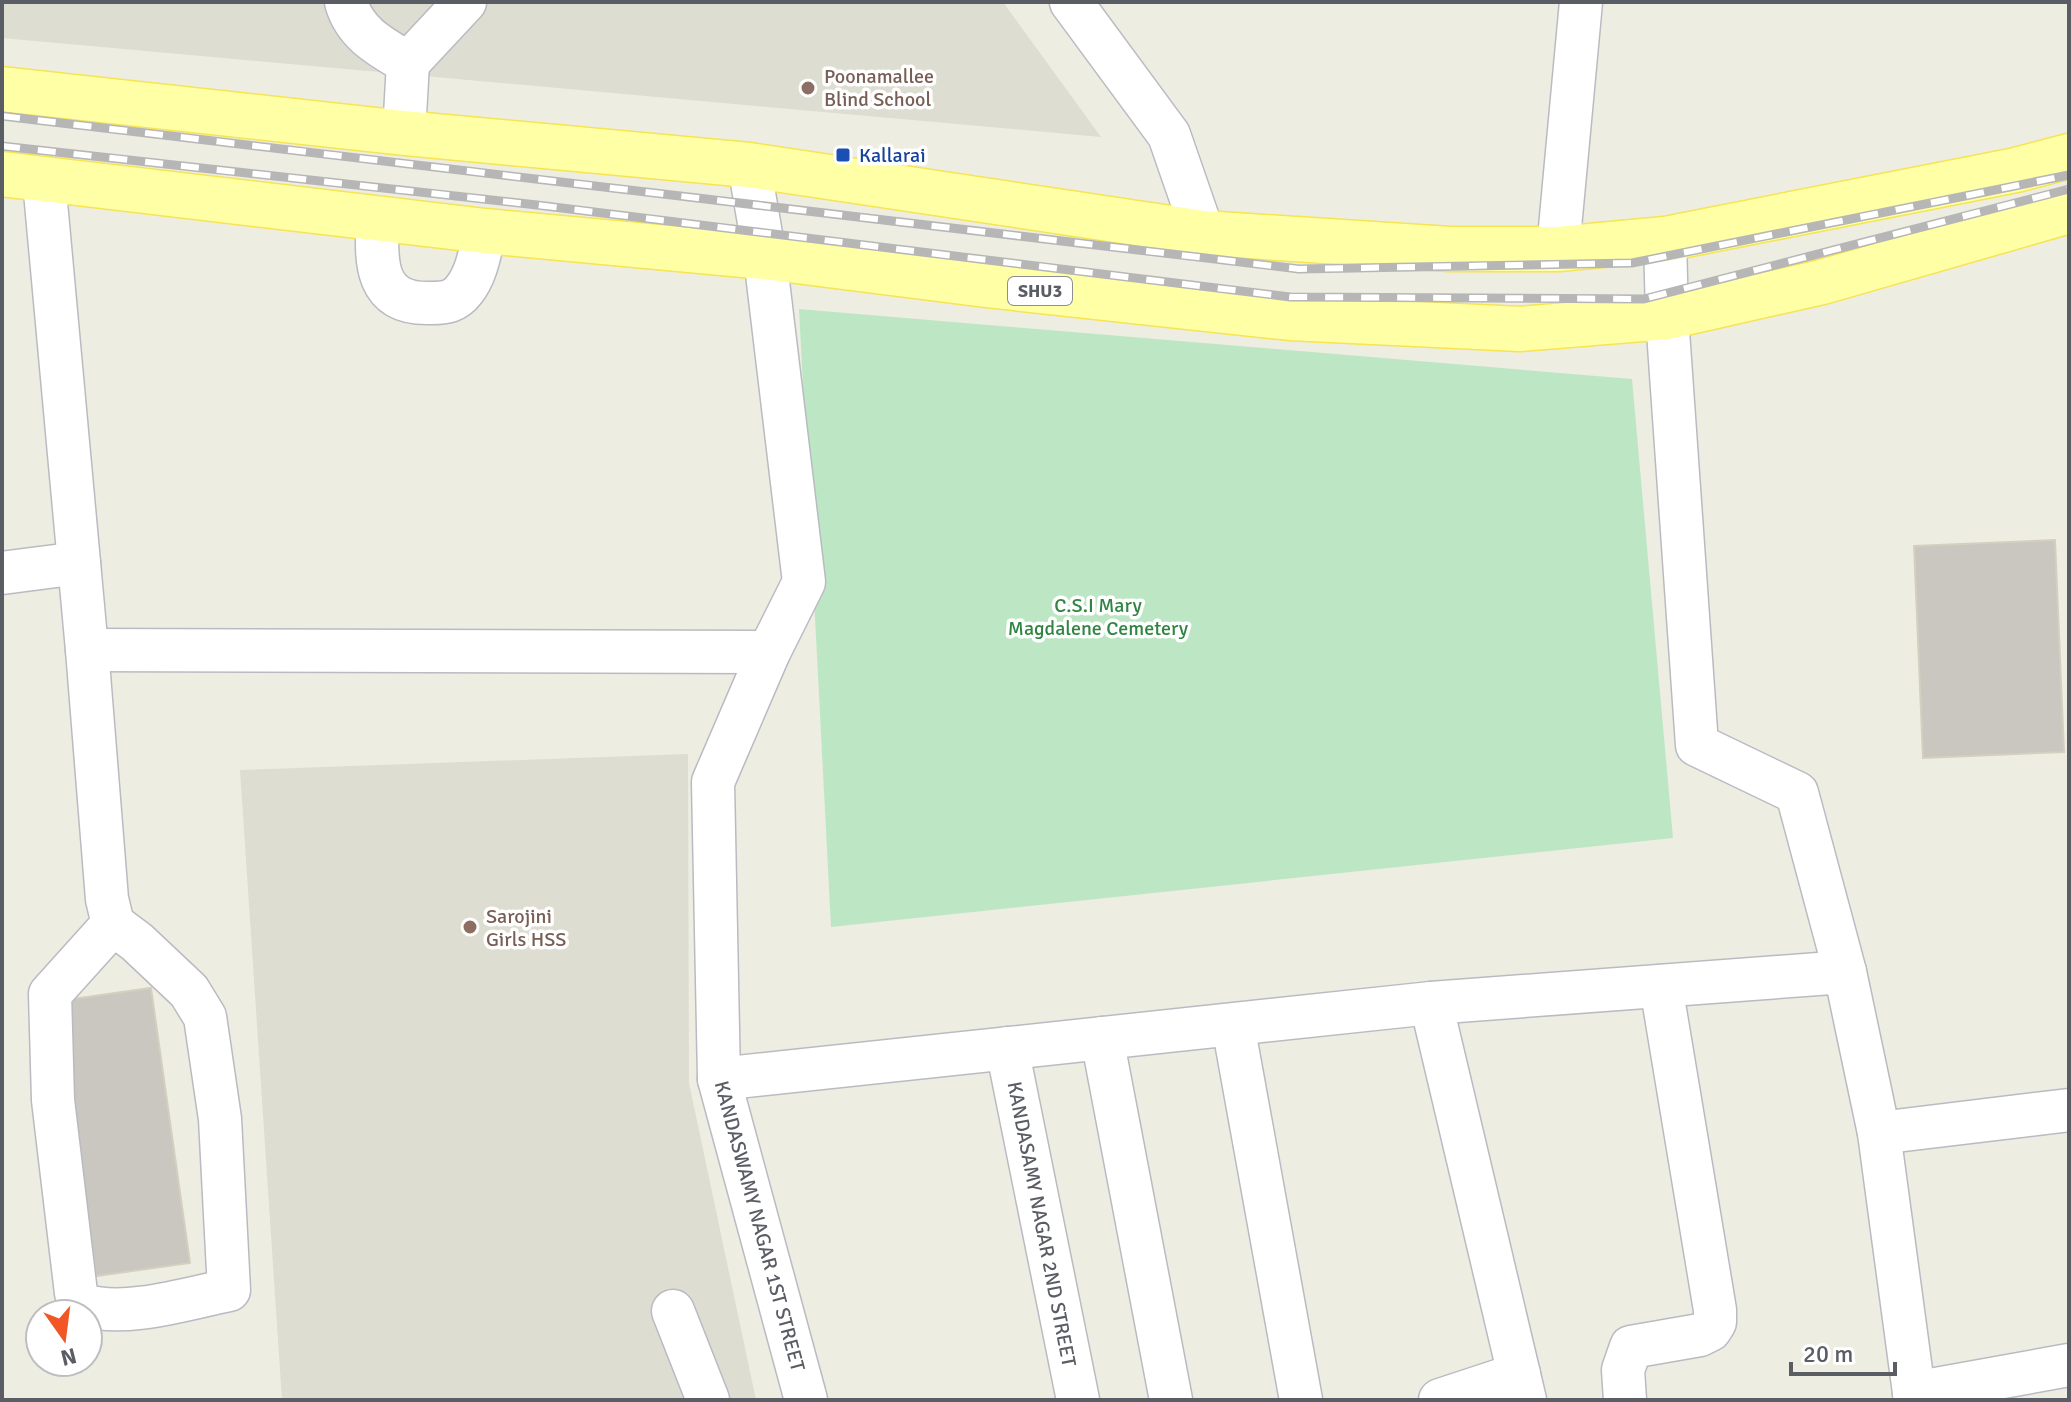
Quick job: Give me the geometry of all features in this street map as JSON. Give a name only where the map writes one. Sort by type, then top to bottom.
[{"type":"main road","points":[[2,89],[404,133],[749,165],[1203,233],[1450,249],[1558,249],[1665,239],[2016,170],[2069,156]]},
{"type":"main road","name":"SHU3","points":[[2,174],[485,231],[765,257],[1290,318],[1520,329],[1667,317],[1822,282],[2069,211]]},
{"type":"street","points":[[346,2],[351,18],[369,40],[408,63]]},
{"type":"street","points":[[404,133],[408,63],[465,2]]},
{"type":"street","points":[[1071,2],[1169,135],[1203,233]]},
{"type":"street","points":[[1558,249],[1581,2]]},
{"type":"street","name":"KANDASWAMY NAGAR 1ST STREET","points":[[749,165],[765,257],[804,582],[769,652],[713,782],[719,1079],[806,1400]]},
{"type":"street","points":[[44,181],[107,899],[113,924],[189,991],[205,1017],[220,1119],[229,1290],[170,1303],[100,1310],[83,1305],[76,1293],[53,1100],[50,994],[113,924]]},
{"type":"street","points":[[378,219],[376,259],[382,279],[394,296],[417,304],[449,303],[464,290],[476,268],[485,231]]},
{"type":"street","points":[[1665,239],[1667,317],[1697,745],[1797,793],[1845,972],[1879,1133],[1914,1396],[2069,1365]]},
{"type":"street","points":[[2,573],[79,563]]},
{"type":"street","points":[[87,650],[769,652]]},
{"type":"street","points":[[719,1079],[1431,1003],[1845,972]]},
{"type":"street","points":[[1625,1400],[1623,1370],[1631,1347],[1700,1335],[1710,1330],[1715,1322],[1709,1265],[1661,986]]},
{"type":"street","points":[[1431,1003],[1522,1387],[1440,1400]]},
{"type":"street","points":[[1233,1025],[1301,1400]]},
{"type":"street","points":[[1102,1038],[1171,1400]]},
{"type":"street","name":"KANDASAMY NAGAR 2ND STREET","points":[[1007,1048],[1078,1400]]},
{"type":"street","points":[[1879,1133],[2069,1110]]},
{"type":"street","points":[[673,1311],[708,1400]]},
{"type":"shaded area","name":"Poonamallee Blind School","points":[[2,2],[1003,2],[1101,137],[2,38]]},
{"type":"shaded area","name":"Sarojini Girls HSS","points":[[688,754],[689,1083],[756,1400],[282,1400],[240,770]]},
{"type":"green space","name":"C.S.I Mary Magdalene Cemetery","points":[[799,309],[1632,379],[1673,838],[831,927]]},
{"type":"building","points":[[2055,540],[2064,752],[1923,758],[1914,546]]},
{"type":"building","points":[[151,988],[190,1263],[96,1276],[58,1001]]},
{"type":"railway","points":[[2,116],[1299,269],[1632,263],[2069,175]]},
{"type":"railway","points":[[2,146],[537,205],[1290,297],[1644,299],[2069,189]]},
{"type":"place","name":"Poonamallee Blind School","points":[[808,88]]},
{"type":"place","name":"Kallarai","points":[[843,155]]},
{"type":"place","name":"Sarojini Girls HSS","points":[[470,927]]}]
